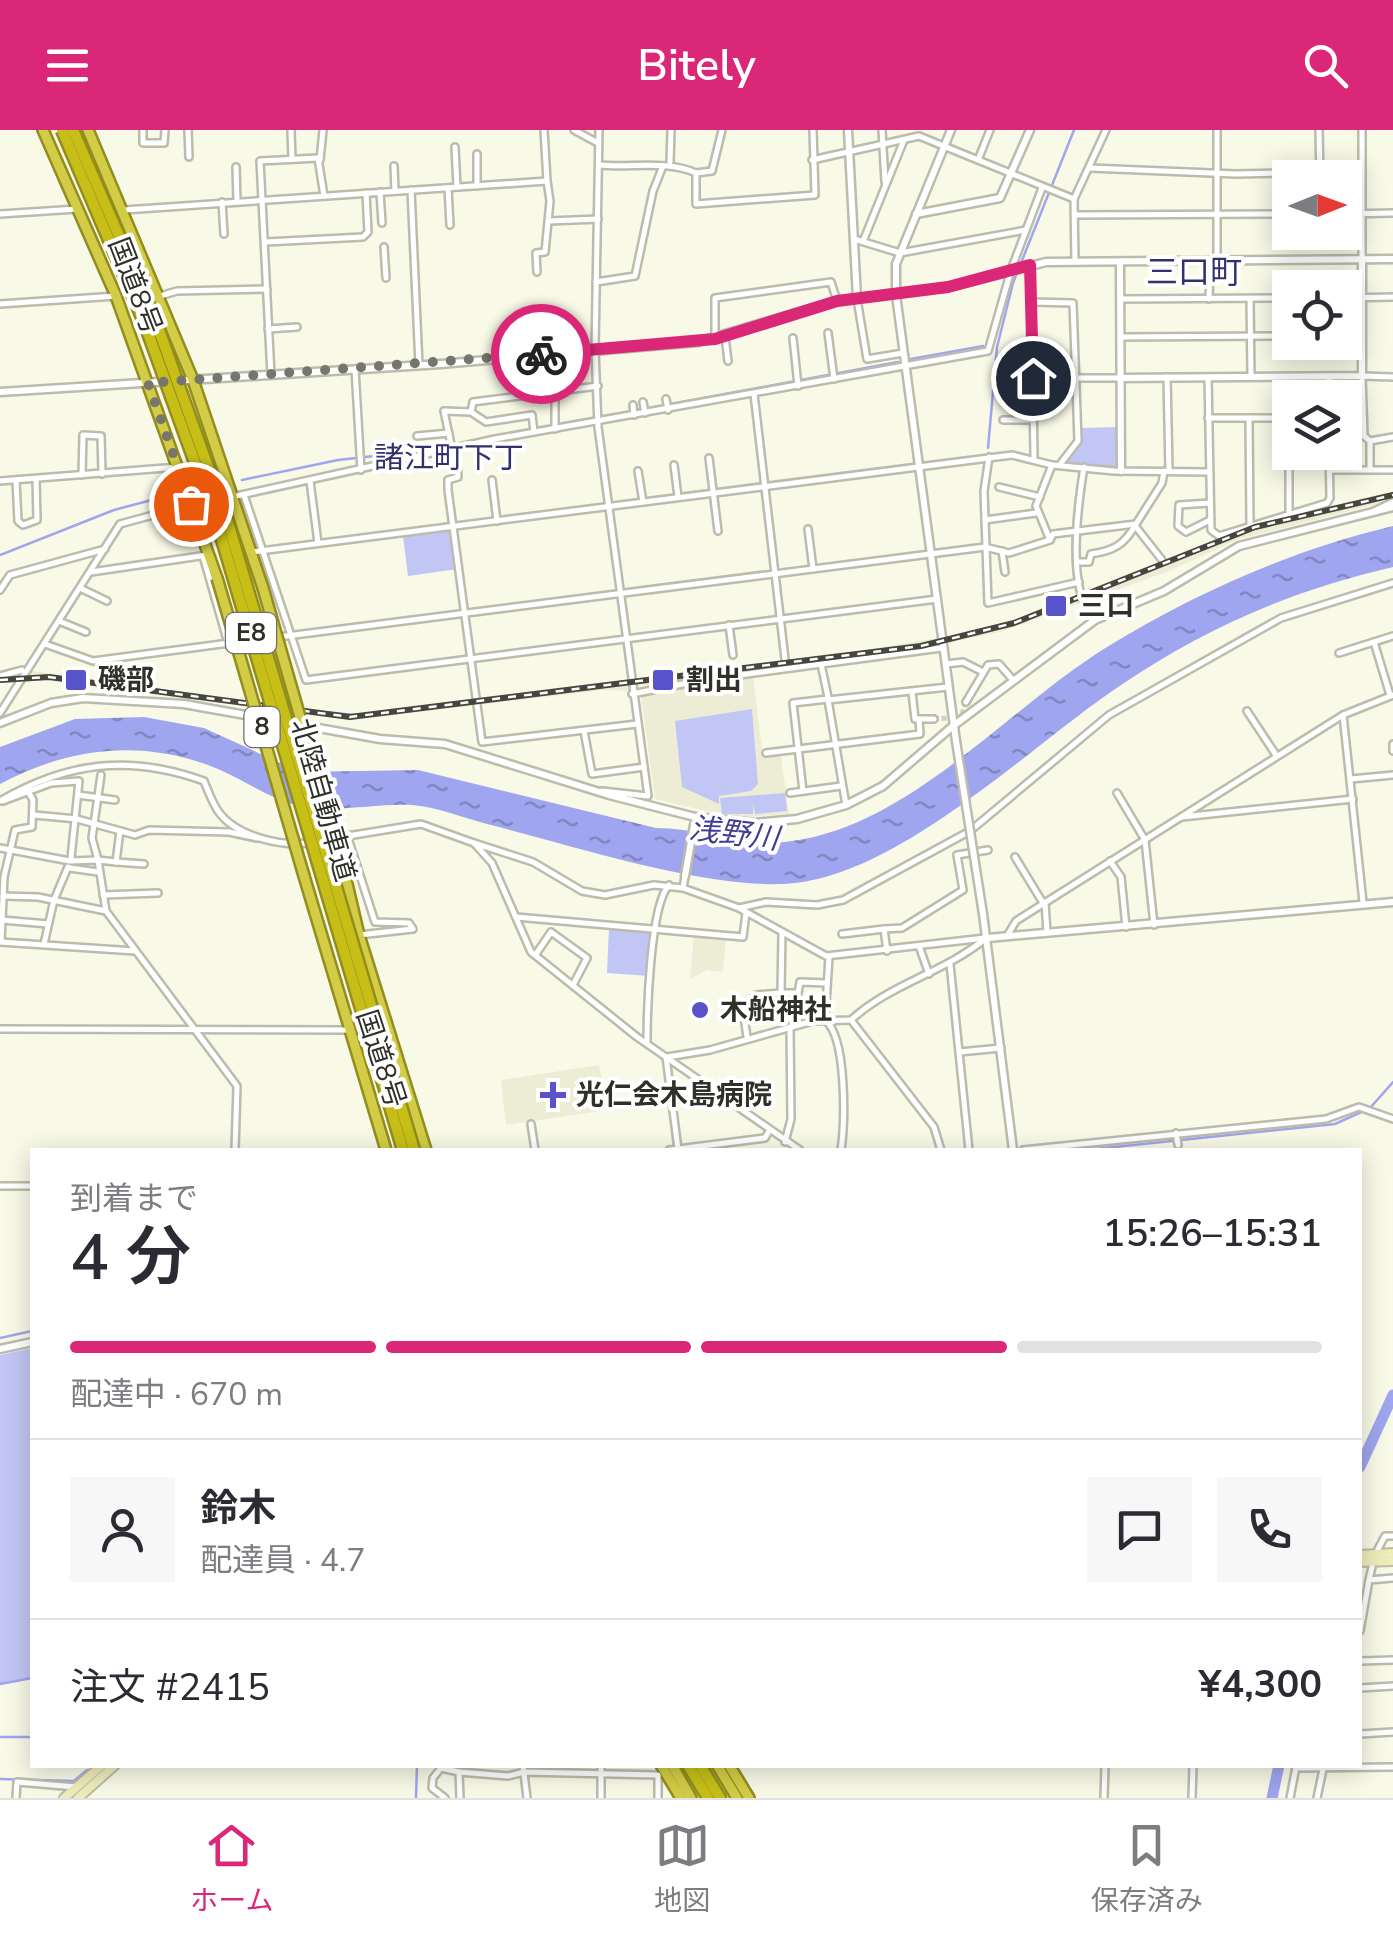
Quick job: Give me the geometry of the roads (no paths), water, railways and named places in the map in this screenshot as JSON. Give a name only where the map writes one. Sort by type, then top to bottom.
[{"type":"highway","name":"国道8号","points":[[44,130],[116,296],[192,506],[385,1148]]},
{"type":"highway","name":"北陸自動車道","points":[[62,130],[144,322],[218,526],[402,1148]]},
{"type":"highway","name":"北陸自動車道","points":[[73,130],[155,319],[228,523],[413,1148]]},
{"type":"highway","name":"国道8号","points":[[88,130],[160,296],[257,551],[263,588],[343,867],[358,935],[425,1148]]},
{"type":"highway","points":[[663,1768],[681,1798]]},
{"type":"highway","points":[[663,1768],[692,1798]]},
{"type":"highway","points":[[690,1768],[707,1798]]},
{"type":"highway","points":[[702,1768],[720,1798]]},
{"type":"highway","points":[[720,1768],[737,1798]]},
{"type":"highway","points":[[731,1768],[750,1798]]},
{"type":"main road","points":[[1362,1558],[1393,1553]]},
{"type":"main road","points":[[1362,1558],[1393,1561]]},
{"type":"main road","points":[[78,1793],[99,1768]]},
{"type":"main road","points":[[64,1798],[78,1793],[111,1768]]},
{"type":"street","points":[[143,130],[144,143],[164,143],[165,130]]},
{"type":"street","points":[[188,130],[189,157]]},
{"type":"street","points":[[291,130],[292,157]]},
{"type":"street","points":[[323,130],[320,160],[324,196]]},
{"type":"street","points":[[536,272],[536,253],[545,252],[550,222],[544,130]]},
{"type":"street","points":[[574,130],[598,142]]},
{"type":"street","points":[[598,792],[648,796],[598,417],[595,349],[599,130]]},
{"type":"street","points":[[596,282],[635,276],[652,191],[666,164],[671,130]]},
{"type":"street","points":[[600,165],[666,164],[696,172],[712,171],[722,130]]},
{"type":"street","points":[[696,172],[696,204],[815,194],[813,130]]},
{"type":"street","points":[[848,130],[851,239],[867,359],[903,353]]},
{"type":"street","points":[[882,130],[886,186]]},
{"type":"street","points":[[951,130],[900,253],[896,296],[937,599],[940,648],[946,664],[988,938],[1013,1148]]},
{"type":"street","points":[[978,161],[990,130]]},
{"type":"street","points":[[916,214],[1000,198],[1030,130]]},
{"type":"street","points":[[1075,262],[1074,200],[1106,130]]},
{"type":"street","points":[[1209,299],[1210,270],[1217,260],[1217,130]]},
{"type":"street","points":[[1319,130],[1320,160]]},
{"type":"street","points":[[1362,130],[1362,270]]},
{"type":"street","points":[[812,160],[904,140],[919,133],[1074,200]]},
{"type":"street","points":[[864,240],[904,140]]},
{"type":"street","points":[[455,146],[457,187]]},
{"type":"street","points":[[477,154],[477,186]]},
{"type":"street","points":[[270,375],[260,158],[320,160]]},
{"type":"street","points":[[394,166],[394,192]]},
{"type":"street","points":[[236,167],[237,202]]},
{"type":"street","points":[[1090,168],[1272,175]]},
{"type":"street","points":[[124,210],[547,181]]},
{"type":"street","points":[[448,188],[450,225]]},
{"type":"street","points":[[235,496],[361,470],[484,438],[988,351],[1019,268],[1026,230],[1044,188]]},
{"type":"street","points":[[411,190],[419,365]]},
{"type":"street","points":[[380,192],[382,223]]},
{"type":"street","points":[[265,242],[363,236],[368,232],[366,193]]},
{"type":"street","points":[[222,202],[224,234]]},
{"type":"street","points":[[0,214],[80,209]]},
{"type":"street","points":[[1363,214],[1393,213]]},
{"type":"street","points":[[1075,215],[1272,214]]},
{"type":"street","points":[[550,222],[598,220]]},
{"type":"street","points":[[851,239],[900,253],[1026,230]]},
{"type":"street","points":[[384,248],[386,278]]},
{"type":"street","points":[[0,392],[356,370],[715,339],[837,301],[896,296],[1019,268],[1075,262],[1393,259]]},
{"type":"street","points":[[1120,263],[1122,471]]},
{"type":"street","points":[[1019,268],[1032,302],[1034,457]]},
{"type":"street","points":[[715,339],[715,298],[831,282],[837,301]]},
{"type":"street","points":[[160,296],[176,291],[267,289]]},
{"type":"street","points":[[0,304],[116,296]]},
{"type":"street","points":[[1362,298],[1393,297]]},
{"type":"street","points":[[1120,299],[1272,298]]},
{"type":"street","points":[[1250,299],[1252,376]]},
{"type":"street","points":[[1032,302],[1073,304],[1078,440],[1056,465],[1040,497],[1036,513],[1050,540]]},
{"type":"street","points":[[268,330],[297,328]]},
{"type":"street","points":[[828,333],[833,375]]},
{"type":"street","points":[[1120,337],[1272,336]]},
{"type":"street","points":[[725,337],[728,361]]},
{"type":"street","points":[[793,338],[798,381]]},
{"type":"street","points":[[1362,360],[1364,436],[1370,441]]},
{"type":"street","points":[[356,370],[361,470]]},
{"type":"street","points":[[1328,376],[1328,380]]},
{"type":"street","points":[[1078,562],[1088,562],[1092,554],[1112,551],[1128,539],[1166,471],[1167,377]]},
{"type":"street","points":[[1208,377],[1211,530],[1219,536],[1327,503],[1330,470]]},
{"type":"street","points":[[1033,378],[1393,377]]},
{"type":"street","points":[[471,412],[473,402],[506,394],[556,393],[598,386]]},
{"type":"street","points":[[554,426],[556,393]]},
{"type":"street","points":[[754,394],[785,658]]},
{"type":"street","points":[[643,402],[645,412]]},
{"type":"street","points":[[534,430],[532,416],[486,422],[471,412],[444,411],[458,476],[448,480],[482,742],[638,724]]},
{"type":"street","points":[[1208,418],[1272,418]]},
{"type":"street","points":[[1250,418],[1250,524]]},
{"type":"street","points":[[1003,420],[1033,420]]},
{"type":"street","points":[[418,436],[449,433]]},
{"type":"street","points":[[82,475],[83,435],[101,436],[102,474]]},
{"type":"street","points":[[1370,441],[1393,436]]},
{"type":"street","points":[[1370,441],[1370,470]]},
{"type":"street","points":[[988,457],[984,520],[988,603],[1079,582]]},
{"type":"street","points":[[937,599],[306,680],[257,551],[988,457],[1034,457],[1056,465],[1122,471],[1210,472]]},
{"type":"street","points":[[709,458],[718,531]]},
{"type":"street","points":[[674,465],[678,497]]},
{"type":"street","points":[[0,480],[178,467]]},
{"type":"street","points":[[1084,467],[1078,531],[1079,582],[1088,613],[1095,620]]},
{"type":"street","points":[[1289,470],[1289,512]]},
{"type":"street","points":[[1362,470],[1393,470]]},
{"type":"street","points":[[638,471],[642,502]]},
{"type":"street","points":[[16,480],[18,522],[23,525],[37,520],[36,479]]},
{"type":"street","points":[[492,480],[497,521]]},
{"type":"street","points":[[310,481],[318,543]]},
{"type":"street","points":[[999,487],[1040,497]]},
{"type":"street","points":[[1210,503],[1178,505],[1178,526],[1186,532],[1210,520]]},
{"type":"street","points":[[0,723],[51,703],[83,698],[184,704],[380,739],[445,744],[694,821],[777,822],[846,805],[883,786],[954,726],[1095,620],[1164,590],[1239,546],[1393,504]]},
{"type":"street","points":[[0,713],[3,697],[44,644],[120,524],[205,505]]},
{"type":"street","points":[[984,520],[1036,513]]},
{"type":"street","points":[[1050,540],[1053,534],[1136,524]]},
{"type":"street","points":[[1136,524],[1162,560]]},
{"type":"street","points":[[808,529],[814,569]]},
{"type":"street","points":[[44,644],[92,661],[984,547],[1002,551],[1050,540]]},
{"type":"street","points":[[0,590],[10,576],[108,548]]},
{"type":"street","points":[[1002,551],[1005,572]]},
{"type":"street","points":[[91,572],[206,556],[228,643]]},
{"type":"street","points":[[742,910],[766,902],[817,905],[843,900],[970,830],[1109,715],[1280,618],[1393,583]]},
{"type":"street","points":[[80,588],[106,601]]},
{"type":"street","points":[[59,621],[86,632]]},
{"type":"street","points":[[729,625],[733,655]]},
{"type":"street","points":[[1339,653],[1393,636]]},
{"type":"street","points":[[1007,936],[1008,927],[1276,755],[1343,715],[1392,695],[1374,642]]},
{"type":"street","points":[[632,694],[940,648]]},
{"type":"street","points":[[946,664],[962,662],[982,671]]},
{"type":"street","points":[[821,664],[846,805]]},
{"type":"street","points":[[966,702],[982,671],[999,664],[1013,680]]},
{"type":"street","points":[[0,676],[25,670]]},
{"type":"street","points":[[802,792],[793,704],[948,687]]},
{"type":"street","points":[[912,692],[915,719],[934,719]]},
{"type":"street","points":[[1247,711],[1276,755]]},
{"type":"street","points":[[1343,715],[1363,902]]},
{"type":"street","points":[[766,753],[920,734],[919,719]]},
{"type":"street","points":[[584,731],[592,774],[644,767]]},
{"type":"street","points":[[1,801],[42,778],[78,767],[155,767],[204,782],[224,818],[264,839]]},
{"type":"street","points":[[1350,778],[1393,774]]},
{"type":"street","points":[[100,775],[92,838],[106,911],[237,1086],[236,1148]]},
{"type":"street","points":[[1,801],[9,803],[51,783],[79,781],[70,862],[54,900],[44,944]]},
{"type":"street","points":[[790,793],[841,786]]},
{"type":"street","points":[[78,792],[115,800]]},
{"type":"street","points":[[29,793],[34,814],[32,827],[12,835],[8,850],[0,942],[135,951]]},
{"type":"street","points":[[1117,793],[1145,840],[1154,924]]},
{"type":"street","points":[[1180,818],[1353,799]]},
{"type":"street","points":[[34,814],[77,819],[135,834],[150,830],[228,832],[290,847],[421,824],[533,862],[594,893],[605,895],[671,884],[742,910],[829,957],[1007,936],[1393,902]]},
{"type":"street","points":[[683,888],[694,821]]},
{"type":"street","points":[[116,862],[120,830]]},
{"type":"street","points":[[347,835],[375,922],[408,923],[413,929],[358,935]]},
{"type":"street","points":[[474,843],[492,864],[536,954],[648,1044],[796,1148]]},
{"type":"street","points":[[0,848],[99,872]]},
{"type":"street","points":[[842,934],[902,928],[963,890],[957,855],[988,850]]},
{"type":"street","points":[[1015,857],[1044,903],[1047,933]]},
{"type":"street","points":[[1110,861],[1121,877],[1126,927]]},
{"type":"street","points":[[70,862],[144,864]]},
{"type":"street","points":[[648,1044],[656,930],[662,896],[671,884]]},
{"type":"street","points":[[103,895],[158,893]]},
{"type":"street","points":[[3,896],[54,900],[106,911]]},
{"type":"street","points":[[516,918],[743,937],[742,910]]},
{"type":"street","points":[[2,920],[48,924]]},
{"type":"street","points":[[884,929],[887,951]]},
{"type":"street","points":[[536,954],[550,932],[587,958],[574,984]]},
{"type":"street","points":[[781,993],[782,932]]},
{"type":"street","points":[[666,1057],[710,1050],[747,1037],[825,1020],[835,1024],[851,1020],[877,996],[950,964],[988,938]]},
{"type":"street","points":[[919,946],[929,974]]},
{"type":"street","points":[[825,1020],[829,957]]},
{"type":"street","points":[[950,964],[969,1148]]},
{"type":"street","points":[[747,1037],[743,1009],[756,995],[798,993],[800,982],[827,984]]},
{"type":"street","points":[[825,1020],[834,1026],[840,1051],[841,1148]]},
{"type":"street","points":[[851,1020],[924,1114],[940,1148]]},
{"type":"street","points":[[784,1142],[791,1119],[790,1027]]},
{"type":"street","points":[[0,1030],[348,1030]]},
{"type":"street","points":[[959,1052],[1001,1048]]},
{"type":"street","points":[[666,1057],[678,1148]]},
{"type":"street","points":[[1041,1148],[1326,1118],[1360,1106],[1393,1119]]},
{"type":"street","points":[[531,1124],[536,1148]]},
{"type":"street","points":[[686,1148],[765,1138],[769,1131]]},
{"type":"street","points":[[1176,1134],[1178,1145]]},
{"type":"street","points":[[0,1186],[30,1186]]},
{"type":"street","points":[[0,1349],[30,1342]]},
{"type":"street","points":[[1378,1549],[1385,1536],[1393,1536]]},
{"type":"street","points":[[1362,1618],[1372,1568]]},
{"type":"street","points":[[1368,1580],[1393,1578]]},
{"type":"street","points":[[1362,1662],[1393,1660]]},
{"type":"street","points":[[1362,1688],[1393,1686]]},
{"type":"street","points":[[1362,1734],[1393,1732]]},
{"type":"street","points":[[445,1798],[432,1788],[433,1778],[441,1768],[508,1776],[524,1769],[601,1774],[663,1768],[658,1798]]},
{"type":"street","points":[[601,1768],[601,1798]]},
{"type":"street","points":[[1104,1798],[1105,1768]]},
{"type":"street","points":[[1192,1798],[1193,1768]]},
{"type":"street","points":[[1290,1798],[1296,1768]]},
{"type":"street","points":[[1313,1768],[1393,1768]]},
{"type":"street","points":[[524,1769],[527,1798]]},
{"type":"street","points":[[1317,1798],[1322,1769]]},
{"type":"street","points":[[458,1772],[460,1798]]},
{"type":"street","points":[[16,1798],[17,1782],[72,1783],[78,1793]]},
{"type":"water","points":[[1393,526],[1393,567],[1287,599],[1188,644],[1124,683],[916,835],[827,877],[783,884],[713,879],[635,863],[422,806],[300,806],[218,769],[162,753],[135,750],[80,755],[26,771],[0,784],[0,747],[75,719],[144,717],[204,728],[300,772],[418,770],[656,828],[757,842],[792,841],[836,831],[878,813],[918,789],[1070,672],[1175,609],[1281,561]]},
{"type":"waterway","points":[[988,448],[997,347],[1013,283],[1074,130]]},
{"type":"waterway","points":[[911,359],[983,346]]},
{"type":"waterway","points":[[563,424],[898,362]]},
{"type":"waterway","points":[[475,441],[541,428]]},
{"type":"waterway","points":[[242,480],[338,460],[438,449]]},
{"type":"waterway","points":[[0,555],[114,510],[178,493]]},
{"type":"waterway","points":[[100,681],[267,706]]},
{"type":"waterway","points":[[300,710],[355,715],[474,701]]},
{"type":"waterway","points":[[1105,1148],[1335,1124],[1370,1108],[1393,1082]]},
{"type":"waterway","points":[[0,1338],[30,1331]]},
{"type":"waterway","points":[[1362,1463],[1393,1395]]},
{"type":"waterway","points":[[0,1684],[30,1678]]},
{"type":"waterway","points":[[0,1737],[30,1737]]},
{"type":"waterway","points":[[416,1798],[417,1768]]},
{"type":"waterway","points":[[1272,1798],[1278,1768]]},
{"type":"waterway","points":[[0,1779],[74,1781],[87,1770]]},
{"type":"tunnel","points":[[934,719],[961,717],[966,702]]},
{"type":"railway","points":[[0,680],[49,677],[350,717],[921,646],[1014,623],[1255,527],[1393,495]]},
{"type":"place","name":"三口","points":[[1056,606]]},
{"type":"place","name":"磯部","points":[[76,680]]},
{"type":"place","name":"割出","points":[[663,680]]},
{"type":"place","name":"木船神社","points":[[700,1010]]},
{"type":"place","name":"光仁会木島病院","points":[[553,1095]]},
{"type":"district","name":"三口町","points":[[1194,272]]},
{"type":"district","name":"諸江町下丁","points":[[449,458]]},
{"type":"water label","name":"浅野川","points":[[734,834]]}]
